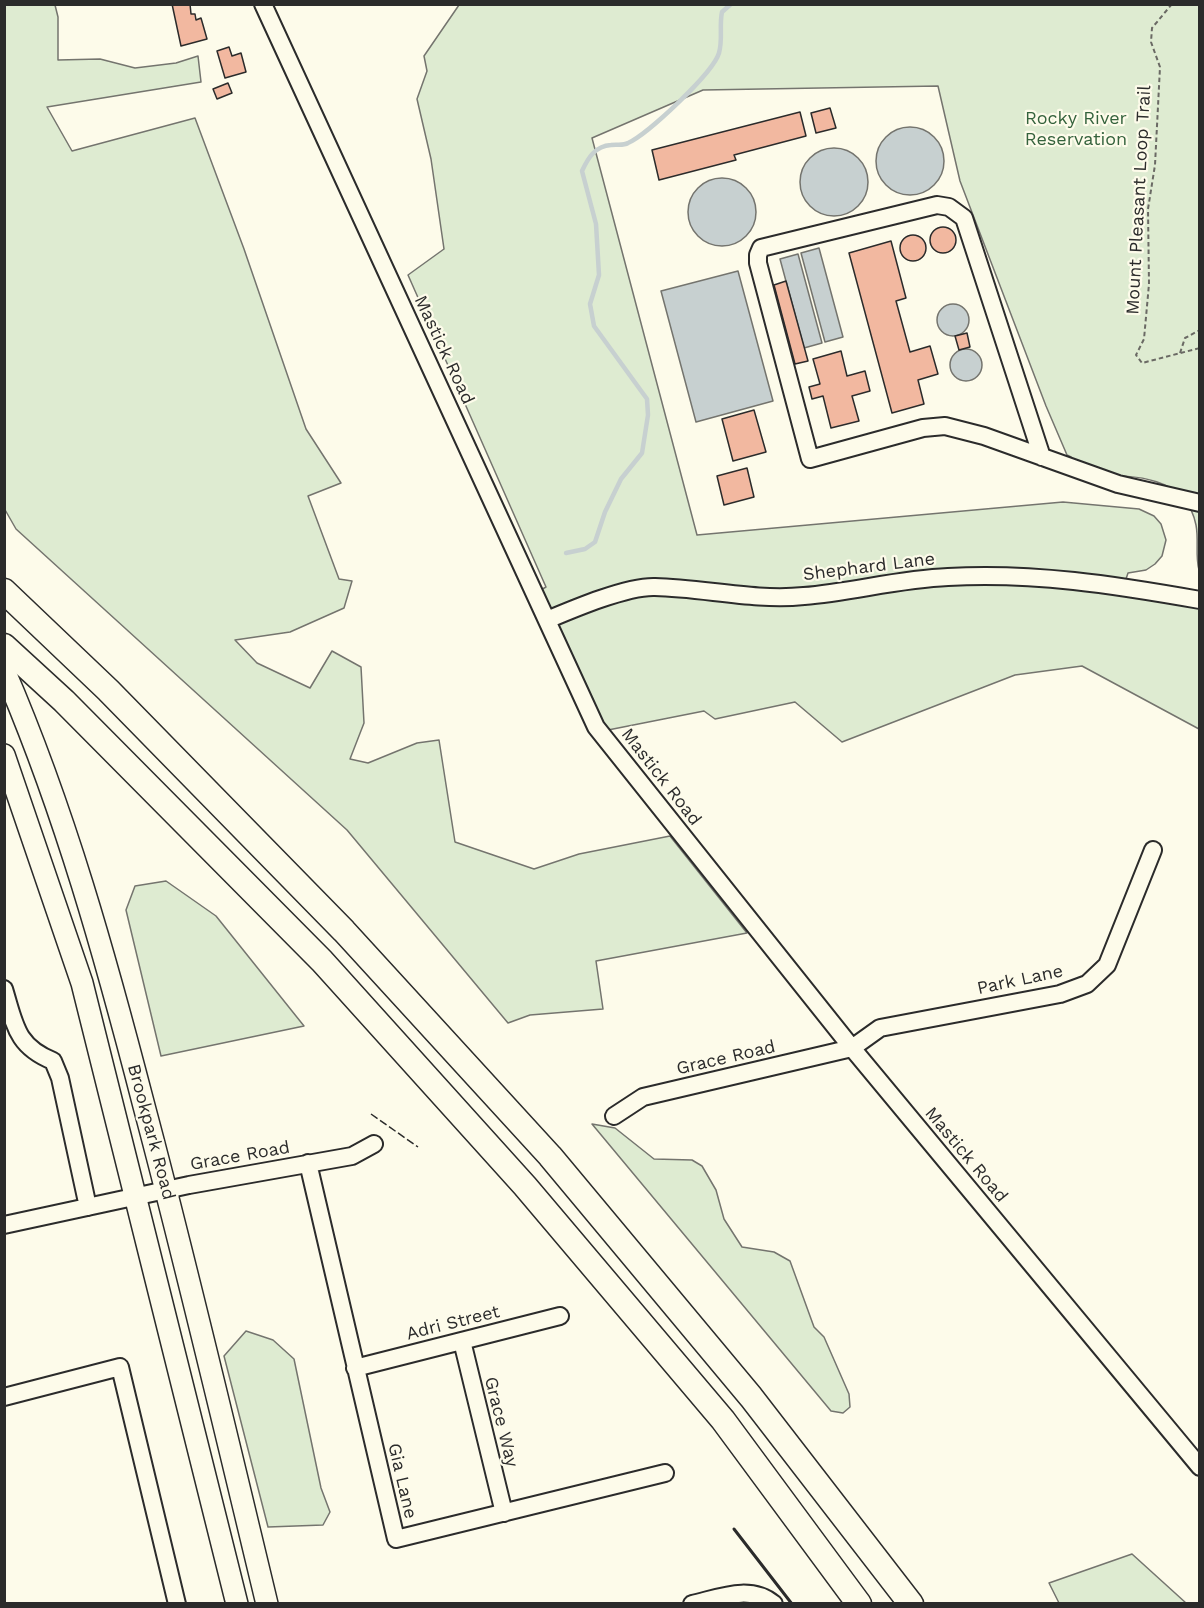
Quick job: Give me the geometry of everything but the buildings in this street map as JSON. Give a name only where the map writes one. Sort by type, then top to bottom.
[{"type":"highway","points":[[4,591],[117,698],[344,931],[550,1156],[751,1397],[911,1604]]},
{"type":"highway","points":[[4,646],[64,701],[322,961],[525,1186],[723,1420],[859,1604]]},
{"type":"main road","name":"Brookpark Road","points":[[4,670],[44,770],[114,989],[166,1190],[267,1604]]},
{"type":"main road","name":"Brookpark Road","points":[[4,755],[82,983],[237,1604]]},
{"type":"street","name":"Mastick Road","points":[[262,4],[596,727],[852,1048],[1200,1467]]},
{"type":"street","points":[[1042,457],[964,218],[949,207],[937,205],[761,248],[758,263],[810,459],[900,434],[945,426],[984,436],[1042,457],[1118,484],[1200,502]]},
{"type":"street","name":"Shephard Lane","points":[[547,620],[585,603],[652,586],[728,594],[803,597],[945,577],[1016,575],[1089,581],[1200,600]]},
{"type":"street","name":"Park Lane","points":[[852,1048],[880,1028],[1060,993],[1087,984],[1107,965],[1153,850]]},
{"type":"street","points":[[4,989],[18,1034],[34,1053],[53,1061],[60,1078],[88,1207]]},
{"type":"street","name":"Grace Road","points":[[614,1116],[644,1097],[852,1048]]},
{"type":"street","name":"Grace Road","points":[[4,1224],[166,1190],[352,1156],[374,1144]]},
{"type":"street","name":"Gia Lane","points":[[308,1163],[396,1539],[665,1473]]},
{"type":"street","name":"Adri Street","points":[[355,1368],[560,1316]]},
{"type":"street","name":"Grace Way","points":[[462,1341],[504,1513]]},
{"type":"street","points":[[4,1397],[120,1367],[177,1604]]},
{"type":"street","points":[[692,1604],[745,1592],[764,1596],[774,1604]]},
{"type":"path","name":"Mount Pleasant Loop Trail","points":[[1172,4],[1152,28],[1151,42],[1160,67],[1155,165],[1148,209],[1149,284],[1144,339],[1136,355],[1142,363],[1200,348]]},
{"type":"path","points":[[1180,353],[1185,338],[1200,330]]},
{"type":"green space","points":[[5,4],[55,5],[58,17],[58,60],[100,59],[135,68],[176,63],[198,56],[201,82],[47,107],[72,151],[195,118],[244,249],[306,429],[341,483],[308,496],[339,579],[352,581],[344,608],[290,632],[235,640],[257,663],[310,688],[332,651],[361,667],[364,723],[350,759],[368,763],[417,743],[439,740],[455,842],[534,869],[579,854],[670,836],[747,933],[596,961],[603,1009],[530,1015],[508,1023],[347,830],[16,529],[4,508]]},
{"type":"green space","name":"Rocky River Reservation","points":[[459,5],[1199,5],[1199,570],[1196,525],[1190,507],[1179,494],[1166,485],[1150,480],[1080,475],[1071,457],[1067,455],[960,181],[938,86],[703,90],[592,138],[697,535],[1063,502],[1139,509],[1154,516],[1161,524],[1166,540],[1162,556],[1155,564],[1146,570],[1128,573],[1126,579],[1199,592],[1199,729],[1082,666],[1015,675],[842,742],[795,702],[715,719],[704,711],[603,731],[539,591],[546,587],[408,275],[444,249],[431,159],[417,99],[427,71],[424,56]]},
{"type":"green space","points":[[166,881],[216,916],[304,1026],[161,1056],[126,910],[135,886]]},
{"type":"green space","points":[[592,1124],[615,1128],[654,1159],[692,1160],[702,1166],[716,1190],[724,1219],[742,1247],[774,1252],[790,1261],[814,1327],[824,1337],[849,1394],[850,1407],[843,1413],[831,1411]]},
{"type":"green space","points":[[246,1331],[273,1340],[294,1359],[321,1488],[330,1512],[323,1525],[268,1527],[224,1356]]},
{"type":"green space","points":[[1132,1554],[1186,1603],[1059,1603],[1049,1583]]},
{"type":"shaded area","points":[[917,127],[929,133],[938,142],[944,154],[942,174],[934,185],[917,195],[903,195],[886,185],[878,174],[876,154],[886,137],[897,129]]},
{"type":"shaded area","points":[[841,148],[853,154],[862,163],[868,175],[866,195],[858,206],[841,216],[827,216],[810,206],[802,195],[800,175],[810,158],[821,150]]},
{"type":"shaded area","points":[[729,178],[741,184],[750,193],[756,205],[754,225],[746,236],[729,246],[715,246],[698,236],[690,225],[688,205],[698,188],[709,180]]},
{"type":"shaded area","points":[[819,248],[843,337],[825,342],[801,253]]},
{"type":"shaded area","points":[[798,254],[822,343],[804,348],[780,259]]},
{"type":"shaded area","points":[[738,271],[773,401],[696,422],[661,291]]},
{"type":"shaded area","points":[[953,304],[964,309],[969,320],[964,331],[953,336],[942,331],[937,320],[942,309]]},
{"type":"shaded area","points":[[966,349],[977,354],[982,365],[977,376],[966,381],[955,376],[950,365],[955,354]]},
{"type":"waterway","points":[[566,553],[585,549],[595,542],[605,512],[621,479],[642,453],[648,415],[647,399],[594,326],[590,304],[599,275],[596,224],[582,171],[596,150],[605,146],[626,144],[637,137],[693,88],[719,53],[722,12],[731,4]]},
{"type":"fence","points":[[371,1114],[418,1147]]},
{"type":"wall","points":[[734,1529],[792,1604]]}]
